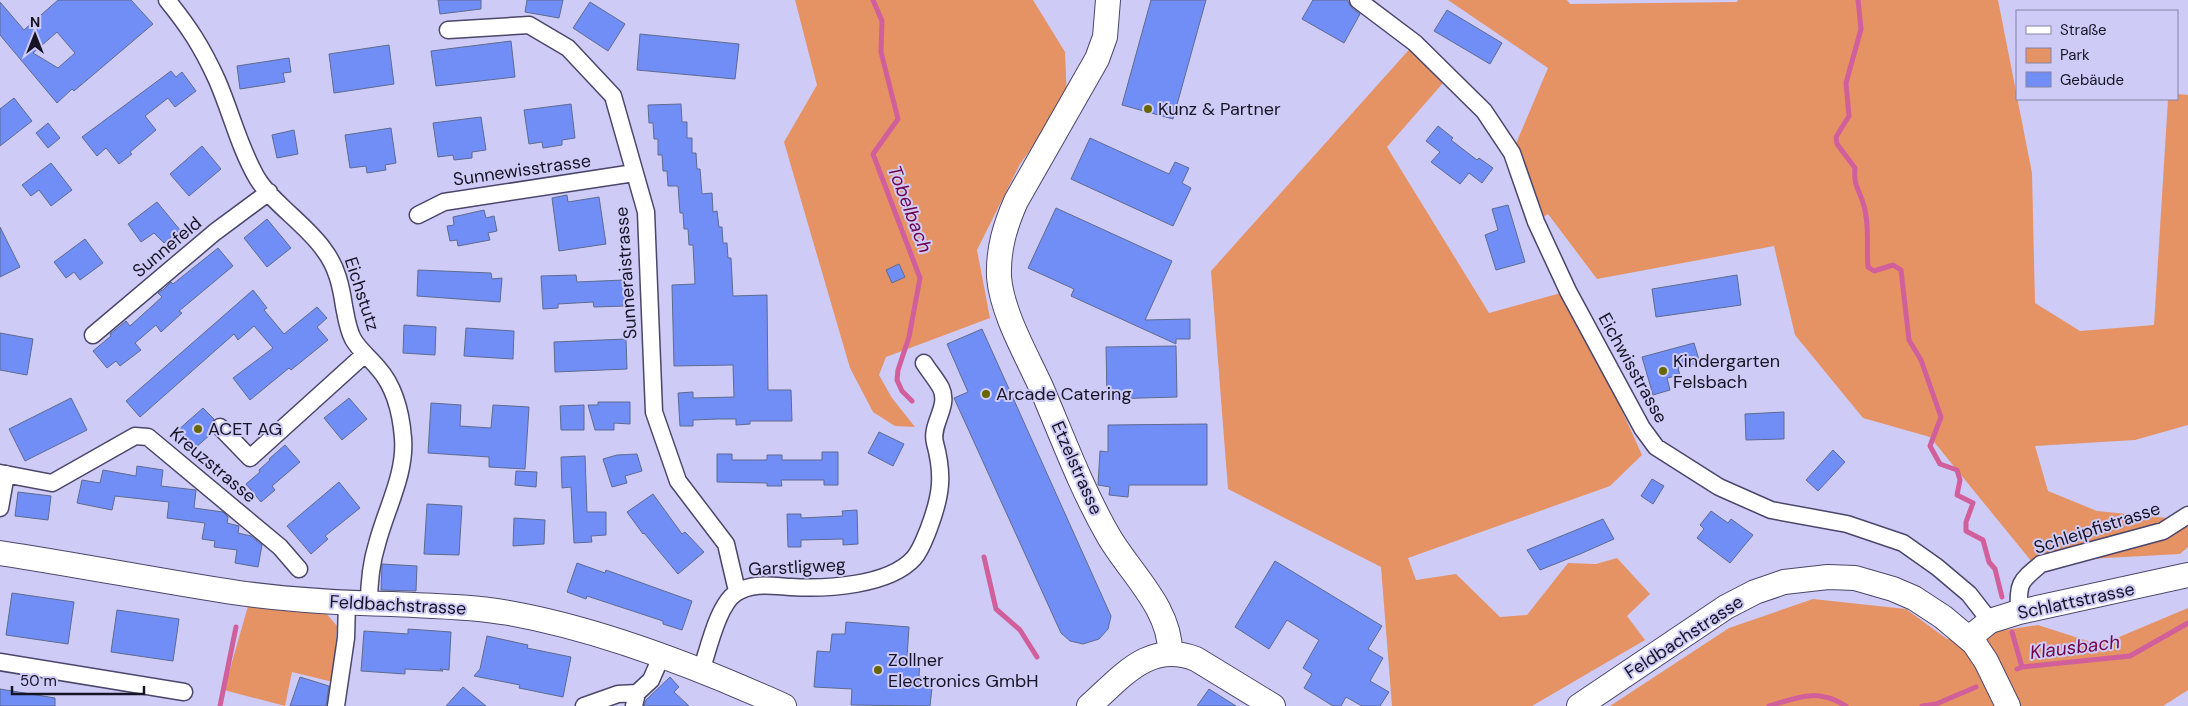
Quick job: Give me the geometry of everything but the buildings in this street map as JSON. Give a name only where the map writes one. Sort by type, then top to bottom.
[{"type":"main road","name":"Etzelstrasse","points":[[1108,0],[1105,37],[1097,59],[1016,201],[1006,226],[1000,249],[1000,279],[1011,320],[1087,494],[1108,535],[1162,616],[1170,636],[1170,653]]},
{"type":"main road","name":"Feldbachstrasse","points":[[0,553],[92,566],[239,593],[358,603],[454,607],[509,613],[569,628],[661,657],[701,671],[784,706]]},
{"type":"main road","name":"Schlattstrasse","points":[[1969,638],[1990,621],[2019,612],[2188,575]]},
{"type":"main road","name":"Feldbachstrasse","points":[[1579,706],[1726,607],[1755,592],[1784,582],[1828,577],[1855,578],[1893,589],[1914,598],[1943,617],[1969,638],[1986,661],[2008,706]]},
{"type":"main road","points":[[1090,706],[1129,670],[1141,662],[1154,656],[1170,653],[1186,655],[1196,659],[1273,706]]},
{"type":"street","name":"Eichstutz","points":[[167,0],[192,31],[202,48],[258,180],[317,241],[332,261],[338,275],[353,339],[390,384],[402,420],[403,440],[398,479],[346,638],[336,706]]},
{"type":"street","name":"Eichwisstrasse","points":[[1358,0],[1415,43],[1484,111],[1512,153],[1536,222],[1568,291],[1642,428],[1656,447],[1719,487],[1771,510],[1847,524],[1903,543],[1937,566],[1969,594],[1990,621]]},
{"type":"street","name":"Sunneraistrasse","points":[[448,30],[529,25],[568,48],[613,96],[646,212],[654,412],[678,481],[726,544],[737,591]]},
{"type":"street","name":"Sunnewisstrasse","points":[[418,215],[444,202],[634,173]]},
{"type":"street","name":"Sunnefeld","points":[[93,335],[215,232],[270,192]]},
{"type":"street","points":[[220,427],[250,458],[365,354]]},
{"type":"street","name":"Garstligweg","points":[[701,671],[724,606],[737,591],[763,586],[819,588],[856,584],[894,571],[915,557],[922,546],[938,503],[942,478],[940,459],[934,439],[943,409],[942,389],[924,363]]},
{"type":"street","name":"Kreuzstrasse","points":[[0,508],[3,473],[52,483],[134,436],[148,438],[280,547],[299,569]]},
{"type":"street","name":"Schleipfistrasse","points":[[2019,612],[2018,591],[2026,577],[2041,564],[2163,531],[2188,515]]},
{"type":"street","points":[[584,706],[618,694],[635,700],[651,680],[661,657]]},
{"type":"street","points":[[0,662],[184,692]]},
{"type":"green space","points":[[795,0],[1033,0],[1065,52],[1067,99],[1020,164],[977,250],[990,318],[886,357],[879,375],[892,398],[915,427],[895,426],[873,412],[850,368],[784,142],[817,85]]},
{"type":"green space","points":[[1448,0],[1567,0],[1570,4],[1737,2],[1738,0],[1998,0],[2016,100],[2018,100],[2032,173],[2035,303],[2080,331],[2154,325],[2168,100],[2178,100],[2178,94],[2188,95],[2188,425],[2135,440],[2035,446],[2048,491],[2097,511],[2188,520],[2188,547],[2180,554],[2032,562],[1930,437],[1863,418],[1795,335],[1774,246],[1597,279],[1548,214],[1536,222],[1512,153],[1548,68]]},
{"type":"green space","points":[[1415,43],[1450,75],[1387,147],[1489,313],[1568,291],[1642,455],[1610,486],[1408,558],[1416,580],[1456,574],[1500,617],[1527,615],[1568,563],[1596,564],[1617,558],[1650,594],[1627,616],[1645,640],[1532,706],[1392,706],[1381,567],[1228,489],[1211,271]]},
{"type":"green space","points":[[1813,599],[1906,609],[1947,639],[2038,625],[2100,645],[2188,608],[2188,690],[2163,706],[1610,706],[1729,628]]},
{"type":"green space","points":[[248,606],[326,613],[337,626],[333,682],[292,672],[285,706],[224,690]]},
{"type":"waterway","name":"Tobelbach","points":[[873,0],[882,21],[881,52],[898,119],[873,154],[920,278],[909,337],[898,370],[897,380],[902,391],[912,401]]},
{"type":"waterway","points":[[1858,0],[1861,29],[1846,83],[1849,116],[1836,137],[1837,144],[1855,168],[1856,184],[1867,221],[1868,267],[1874,271],[1893,265],[1901,270],[1909,340],[1921,360],[1941,417],[1930,446],[1940,464],[1957,470],[1960,480],[1957,495],[1973,503],[1966,522],[1966,531],[1983,540],[1989,562],[1995,569],[2002,597]]},
{"type":"waterway","name":"Tobelbach","points":[[984,557],[996,609],[1020,630],[1037,657]]},
{"type":"waterway","name":"Klausbach","points":[[2017,669],[2130,656],[2188,623]]},
{"type":"waterway","points":[[220,706],[236,627]]},
{"type":"waterway","points":[[2012,632],[2022,667]]},
{"type":"waterway","name":"Klausbach","points":[[1922,706],[1936,704],[1976,687]]},
{"type":"waterway","points":[[1769,706],[1808,696],[1826,697],[1846,706]]},
{"type":"place","name":"Kunz & Partner","points":[[1148,109]]},
{"type":"place","name":"Kindergarten Felsbach","points":[[1663,371]]},
{"type":"place","name":"Arcade Catering","points":[[986,394]]},
{"type":"place","name":"ACET AG","points":[[198,429]]},
{"type":"place","name":"Zollner Electronics GmbH","points":[[878,670]]}]
